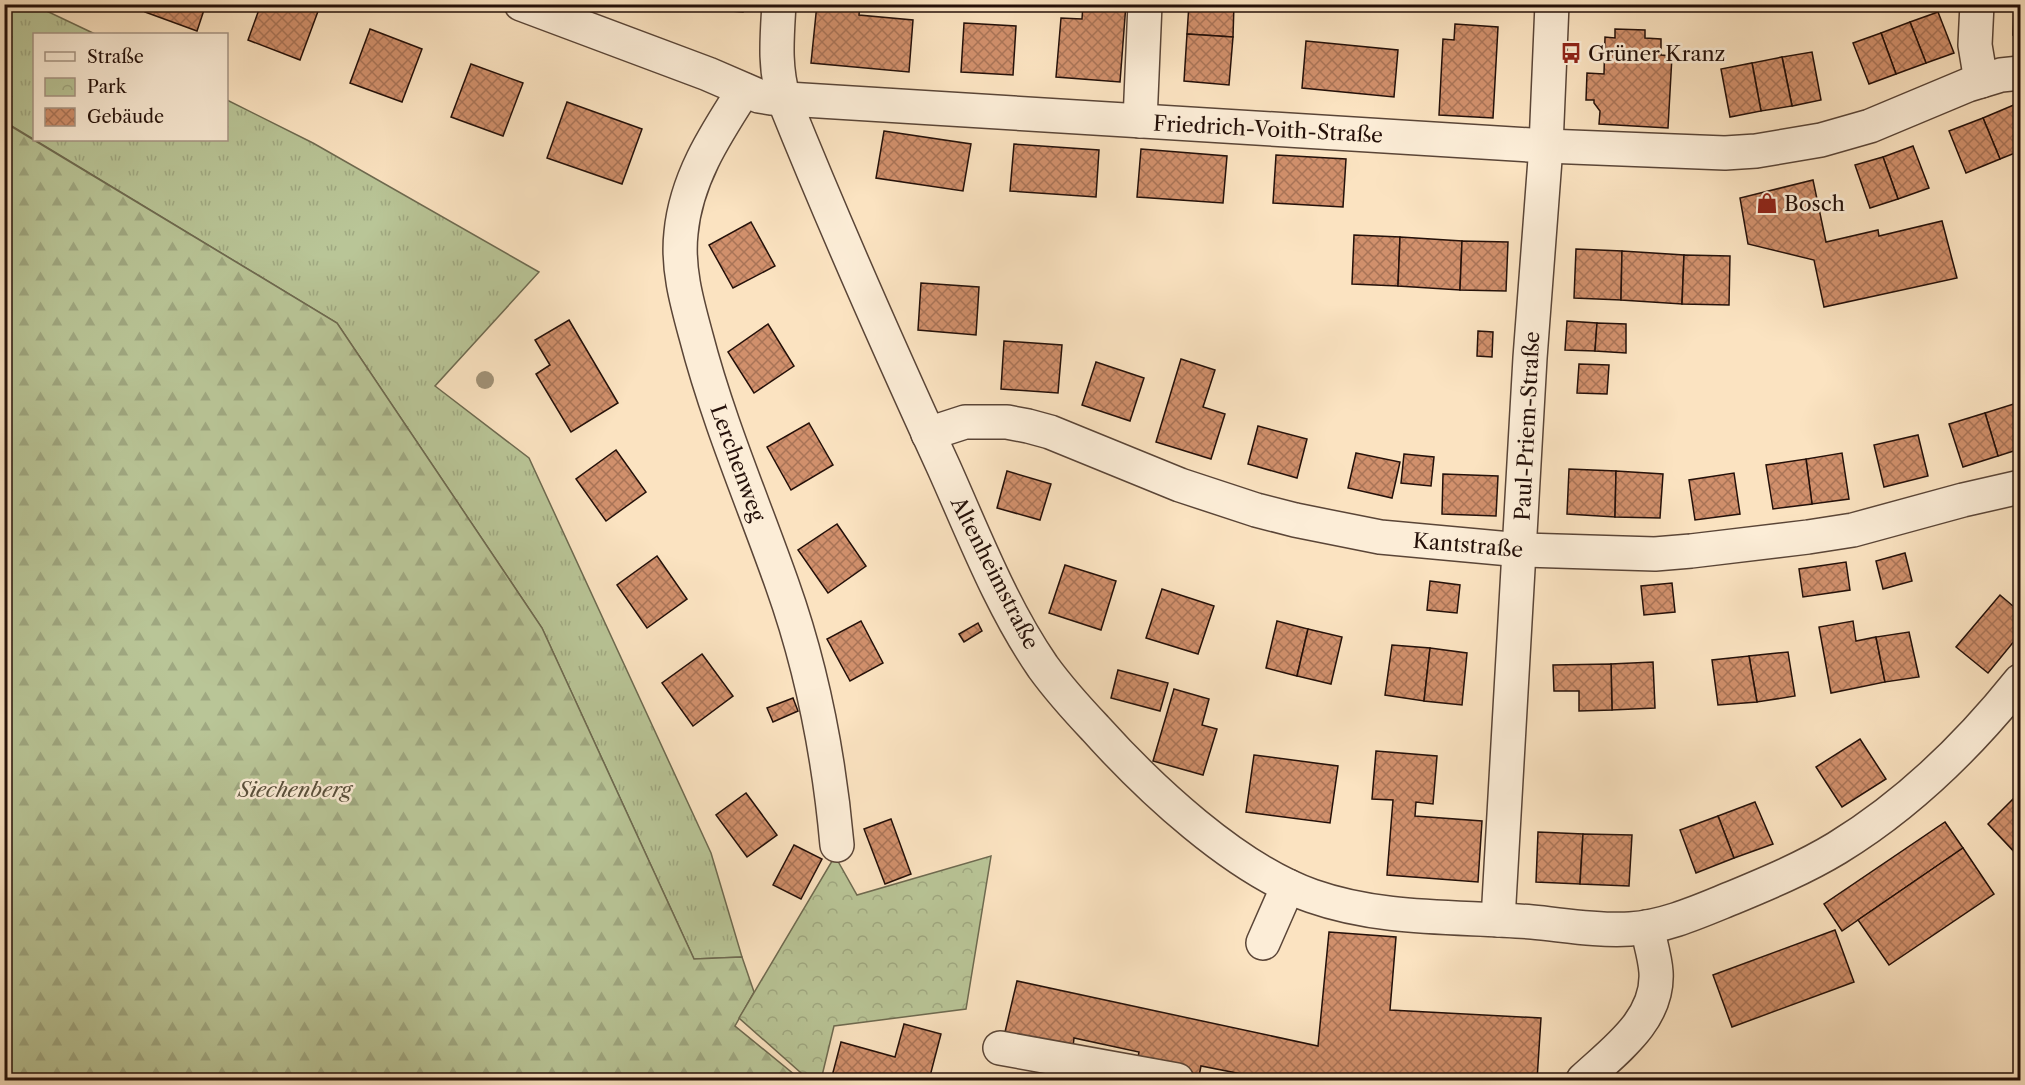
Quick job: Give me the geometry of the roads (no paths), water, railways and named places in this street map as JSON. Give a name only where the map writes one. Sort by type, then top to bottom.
[{"type":"street","name":"Friedrich-Voith-Straße","points":[[521,4],[708,74],[759,96],[784,100],[1546,146],[1725,153],[1788,146],[1821,140],[1870,126],[1981,81],[2001,75],[2020,73]]},
{"type":"street","name":"Altenheimstraße","points":[[779,4],[776,58],[777,74],[784,100],[928,434],[1003,597],[1044,667],[1070,701],[1123,759],[1231,852],[1288,886],[1309,895],[1365,911],[1394,915],[1617,929],[1647,927],[1703,910],[1779,879],[1836,848],[1917,790],[1990,718],[2020,681]]},
{"type":"street","points":[[1140,121],[1145,4]]},
{"type":"street","name":"Paul-Priem-Straße","points":[[1498,920],[1521,550],[1530,358],[1546,146],[1552,4]]},
{"type":"street","points":[[1977,4],[1975,45],[1981,81]]},
{"type":"street","name":"Lerchenweg","points":[[744,90],[694,176],[684,208],[680,236],[681,265],[685,293],[705,369],[783,586],[802,649],[829,765],[837,845]]},
{"type":"street","name":"Kantstraße","points":[[928,434],[965,422],[1007,422],[1028,426],[1050,432],[1180,485],[1295,520],[1380,537],[1521,550],[1655,554],[1808,537],[1853,530],[1972,497],[2020,487]]},
{"type":"street","points":[[1263,944],[1288,886]]},
{"type":"street","points":[[1583,1080],[1641,1022],[1651,1004],[1656,972],[1647,927]]},
{"type":"street","points":[[999,1048],[1178,1080]]},
{"type":"place","name":"Grüner Kranz","points":[[1571,53]]},
{"type":"place","name":"Bosch","points":[[1767,203]]},
{"type":"park label","name":"Siechenberg","points":[[295,789]]}]
